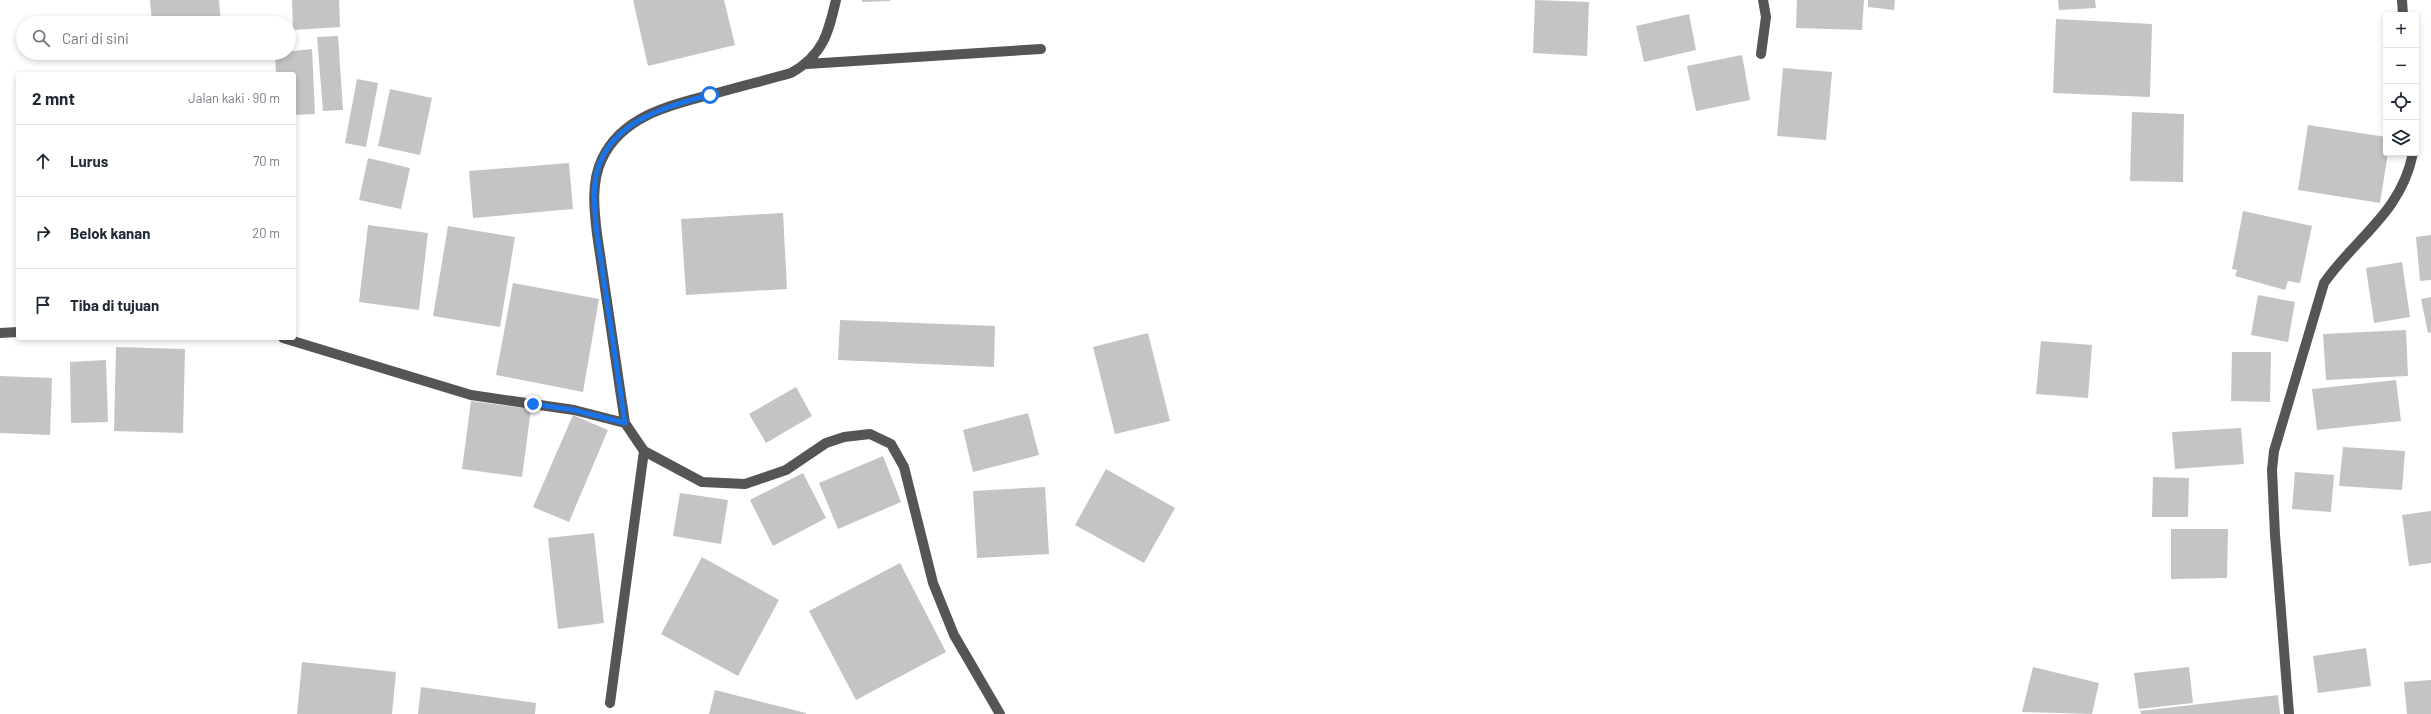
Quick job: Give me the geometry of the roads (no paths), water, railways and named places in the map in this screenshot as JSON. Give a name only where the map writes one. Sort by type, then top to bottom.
[{"type":"street","points":[[836,0],[829,27],[821,48],[807,64],[791,73],[672,105],[643,116],[623,131],[602,158],[595,180],[594,203],[625,423],[644,452],[702,482],[744,484],[786,470],[826,443],[844,437],[870,434],[891,444],[904,467],[933,583],[954,635],[1000,714]]},
{"type":"street","points":[[1761,54],[1766,17],[1763,0]]},
{"type":"street","points":[[2402,0],[2403,12]]},
{"type":"street","points":[[807,64],[1042,49]]},
{"type":"street","points":[[2289,714],[2275,535],[2272,470],[2274,451],[2324,283],[2341,259],[2381,219],[2396,200],[2412,156]]},
{"type":"street","points":[[0,333],[16,332]]},
{"type":"street","points":[[290,340],[471,395],[574,410],[625,423]]},
{"type":"street","points":[[610,703],[644,452]]}]
